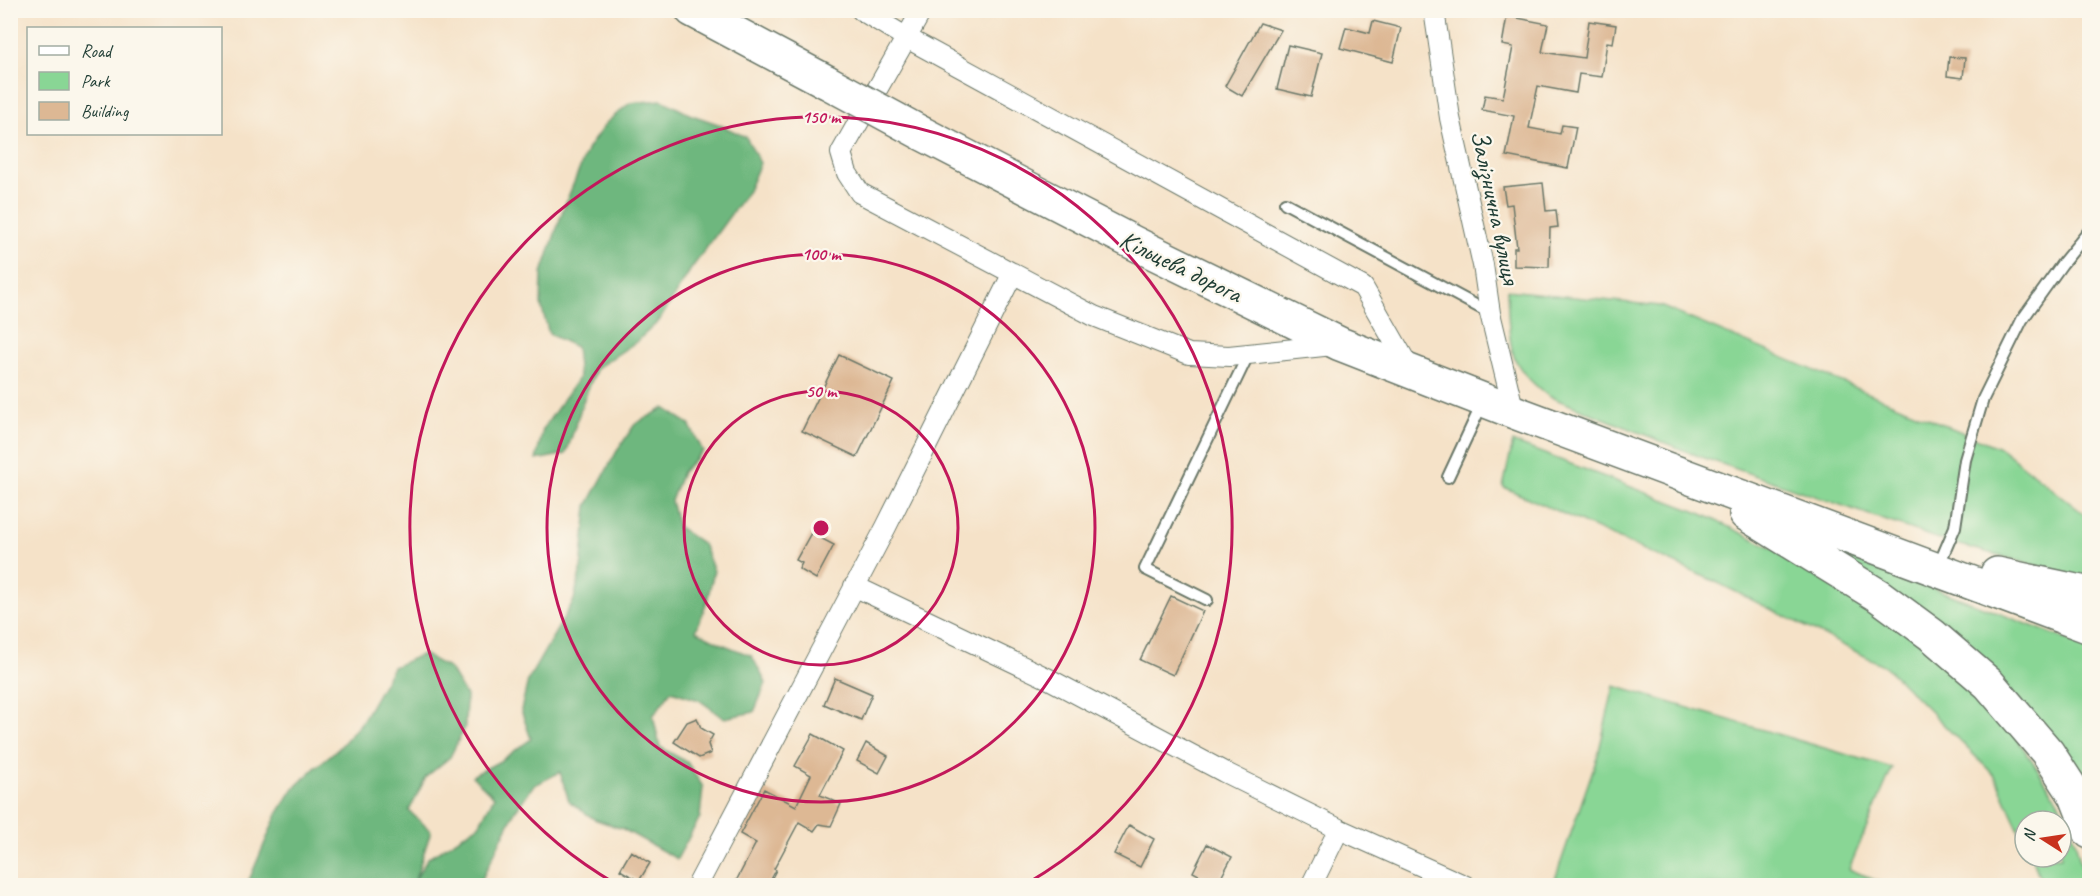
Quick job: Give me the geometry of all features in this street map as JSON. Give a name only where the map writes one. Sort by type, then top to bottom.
[{"type":"highway","name":"Кільцева дорога","points":[[692,10],[923,134],[1134,243],[1340,344],[1689,478]]},
{"type":"highway","points":[[1689,478],[2090,627]]},
{"type":"highway","points":[[1689,478],[1879,597],[1932,635],[1989,684],[2018,716],[2053,762],[2076,796],[2090,832]]},
{"type":"highway","points":[[1886,550],[2090,594]]},
{"type":"street","points":[[922,10],[841,153],[847,173],[860,193],[1094,316],[1189,354],[1229,356],[1340,344]]},
{"type":"street","name":"Залізнична вулиця","points":[[1434,10],[1450,118],[1484,265],[1490,313],[1514,412]]},
{"type":"street","points":[[869,12],[907,38],[1363,287],[1413,373]]},
{"type":"street","points":[[697,885],[891,516],[1013,273]]},
{"type":"street","points":[[854,586],[1047,678],[1224,772],[1339,828],[1466,885]]},
{"type":"street","points":[[1311,885],[1339,828]]},
{"type":"lane","points":[[1285,203],[1490,313]]},
{"type":"lane","points":[[1940,562],[1955,527],[1965,460],[1983,399],[2022,320],[2062,264],[2090,230]]},
{"type":"lane","points":[[1207,600],[1145,569],[1250,353]]},
{"type":"lane","points":[[1448,477],[1484,401]]},
{"type":"green space","points":[[662,100],[689,114],[746,137],[760,163],[748,191],[691,269],[659,321],[636,342],[597,368],[566,454],[536,460],[543,429],[579,377],[576,347],[549,334],[541,305],[542,273],[564,207],[588,148],[606,123],[630,103]]},
{"type":"green space","points":[[1507,290],[1660,306],[2002,449],[2089,518],[2089,580],[1942,540],[1693,454],[1548,396],[1526,376],[1513,354]]},
{"type":"green space","points":[[664,408],[689,424],[703,451],[682,472],[671,501],[678,527],[703,544],[714,571],[707,601],[696,631],[752,656],[766,683],[754,712],[724,718],[699,700],[671,691],[653,716],[660,747],[687,762],[703,787],[700,817],[677,859],[623,829],[594,819],[569,801],[560,772],[533,786],[515,811],[479,885],[247,885],[277,814],[294,788],[340,747],[361,723],[393,667],[423,654],[450,669],[466,696],[465,727],[450,757],[426,777],[409,811],[431,831],[415,880],[428,858],[479,825],[494,797],[472,776],[500,761],[531,739],[521,710],[528,680],[574,600],[581,568],[587,506],[617,451],[635,424]]},
{"type":"green space","points":[[1513,442],[1702,514],[1810,566],[1923,644],[1972,689],[2006,724],[2031,759],[2061,809],[2013,809],[2013,817],[1995,776],[1885,666],[1714,581],[1503,487]]},
{"type":"green space","points":[[1809,540],[2089,648],[2089,798]]},
{"type":"green space","points":[[1614,686],[1892,768],[1849,869],[1886,885],[1553,885],[1598,755]]},
{"type":"green space","points":[[2073,836],[2086,885],[2043,885],[2036,869],[2073,869]]},
{"type":"building","points":[[1507,16],[1548,24],[1542,52],[1584,58],[1589,21],[1616,25],[1613,43],[1607,42],[1602,77],[1579,74],[1576,93],[1538,86],[1529,128],[1560,134],[1562,125],[1576,127],[1568,168],[1506,156],[1514,116],[1482,110],[1485,95],[1503,98],[1513,47],[1502,45]]},
{"type":"building","points":[[1373,21],[1401,28],[1393,62],[1340,48],[1346,27],[1370,33]]},
{"type":"building","points":[[1260,23],[1281,30],[1242,96],[1225,86]]},
{"type":"building","points":[[1288,45],[1322,53],[1311,97],[1277,89]]},
{"type":"building","points":[[1949,57],[1965,58],[1963,78],[1947,76]]},
{"type":"building","points":[[1543,183],[1546,211],[1556,210],[1558,227],[1550,228],[1549,267],[1514,266],[1514,248],[1517,248],[1512,204],[1506,205],[1503,187]]},
{"type":"building","points":[[839,355],[894,381],[857,457],[802,431]]},
{"type":"building","points":[[811,533],[834,545],[816,579],[799,569],[802,563],[796,560]]},
{"type":"building","points":[[1171,596],[1203,611],[1173,675],[1140,660]]},
{"type":"building","points":[[835,678],[872,694],[861,720],[824,704]]},
{"type":"building","points":[[697,718],[701,728],[713,735],[708,744],[711,753],[699,758],[674,742],[687,722]]},
{"type":"building","points":[[813,734],[843,751],[820,795],[841,804],[831,826],[819,824],[814,831],[799,822],[768,885],[734,885],[756,843],[740,834],[764,789],[796,806],[811,775],[795,766]]},
{"type":"building","points":[[866,743],[888,756],[879,773],[857,761]]},
{"type":"building","points":[[1129,825],[1154,839],[1140,867],[1114,854]]},
{"type":"building","points":[[1207,844],[1232,857],[1217,885],[1193,872]]},
{"type":"building","points":[[631,851],[650,863],[639,881],[620,870]]}]
